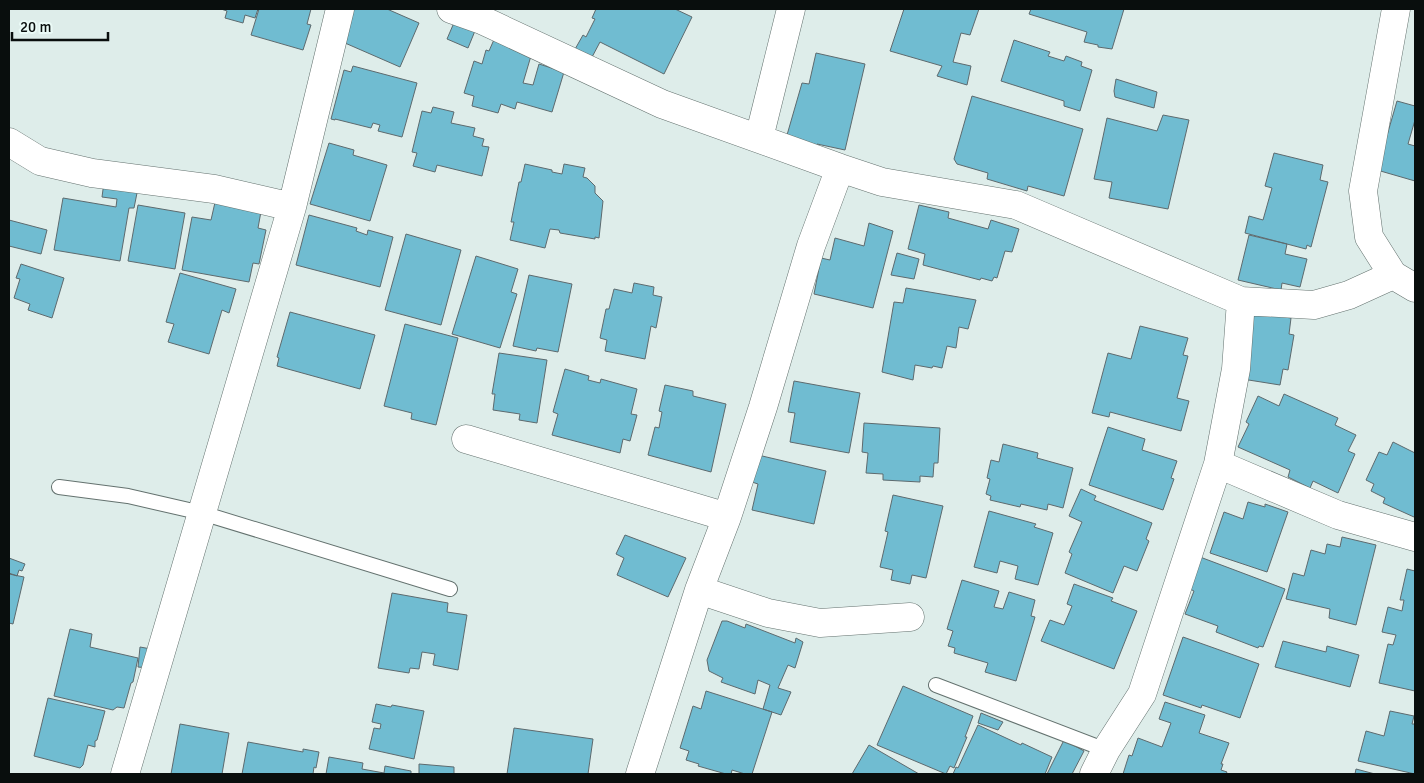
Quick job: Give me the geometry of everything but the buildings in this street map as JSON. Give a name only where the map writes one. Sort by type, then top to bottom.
[{"type":"street","points":[[125,774],[292,207],[340,9]]},
{"type":"street","points":[[451,9],[482,20],[662,104],[840,168],[882,182],[1016,205],[1241,301],[1314,305],[1404,282],[1369,237],[1363,191],[1396,9]]},
{"type":"street","points":[[759,138],[791,9]]},
{"type":"street","points":[[9,142],[40,161],[92,173],[214,189],[292,207]]},
{"type":"street","points":[[640,774],[699,590],[727,517],[763,407],[811,246],[840,168]]},
{"type":"street","points":[[1104,766],[1142,694],[1218,464],[1236,369],[1241,301]]},
{"type":"street","points":[[466,439],[727,517]]},
{"type":"street","points":[[1218,464],[1338,515],[1415,537]]},
{"type":"street","points":[[699,590],[768,614],[820,623],[910,617]]},
{"type":"lane","points":[[59,487],[128,496],[202,513],[450,589]]},
{"type":"lane","points":[[936,685],[1104,766]]}]
